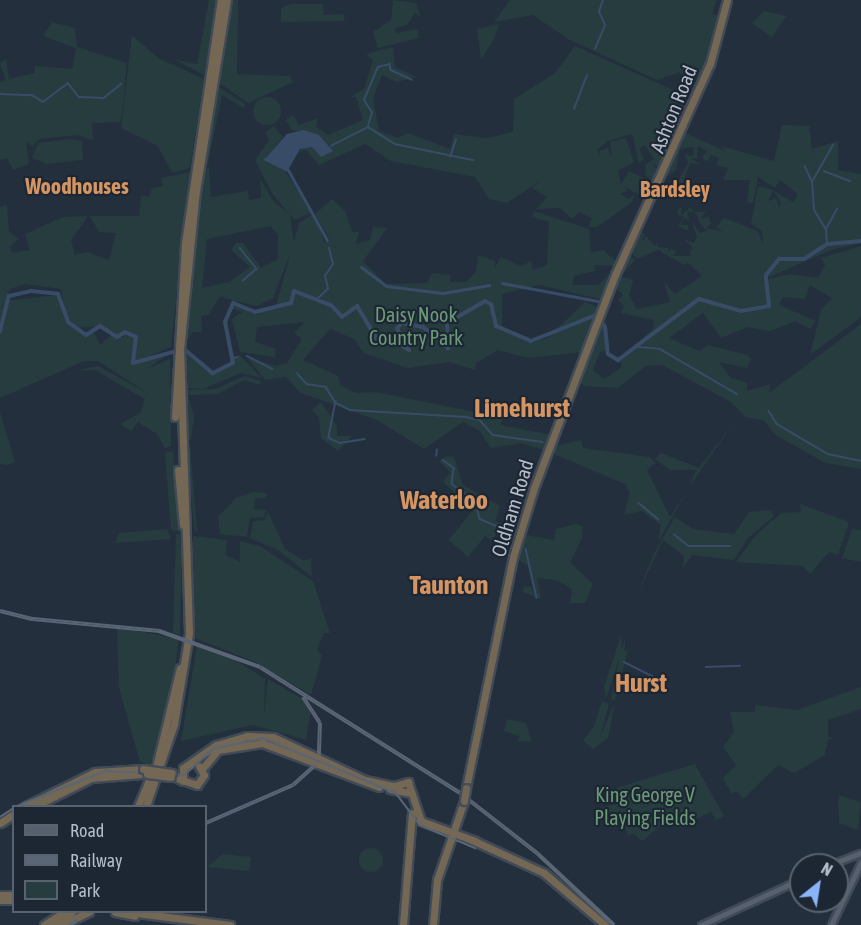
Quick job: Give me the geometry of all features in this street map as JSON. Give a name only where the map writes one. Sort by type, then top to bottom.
[{"type":"highway","points":[[140,805],[161,752],[178,678],[186,594],[178,342],[191,190],[221,0]]},
{"type":"highway","points":[[178,342],[198,180],[227,0]]},
{"type":"highway","name":"Ashton Road","points":[[605,302],[710,64],[728,0]]},
{"type":"highway","name":"Oldham Road","points":[[433,925],[437,880],[454,836],[464,801],[518,538],[605,302]]},
{"type":"highway","points":[[149,805],[163,762],[183,678],[191,594],[178,356]]},
{"type":"highway","points":[[172,775],[223,742],[265,736],[290,742],[365,780],[404,791]]},
{"type":"highway","points":[[30,805],[95,772],[142,772],[172,775],[197,785],[204,760],[218,750],[262,743],[364,786],[404,791]]},
{"type":"highway","points":[[192,763],[202,769]]},
{"type":"highway","points":[[182,770],[183,781]]},
{"type":"highway","points":[[39,805],[91,778],[142,772]]},
{"type":"highway","points":[[385,788],[402,796],[414,817],[454,836],[463,836],[522,861],[569,891],[605,925]]},
{"type":"highway","points":[[403,925],[414,817],[404,791]]},
{"type":"highway","points":[[404,791],[414,817],[454,836]]},
{"type":"highway","points":[[443,829],[458,821],[463,836]]},
{"type":"highway","points":[[45,925],[63,913]]},
{"type":"highway","points":[[54,925],[71,913]]},
{"type":"highway","points":[[61,925],[87,913]]},
{"type":"highway","points":[[123,913],[230,925]]},
{"type":"highway","points":[[135,913],[170,919]]},
{"type":"main road","points":[[831,925],[861,862]]},
{"type":"main road","points":[[701,925],[789,885]]},
{"type":"green space","points":[[209,0],[218,0],[204,75],[176,60],[197,64]]},
{"type":"green space","points":[[229,0],[238,0],[237,74],[290,76],[293,82],[248,103],[215,80]]},
{"type":"green space","points":[[393,0],[416,3],[421,18],[415,13],[407,25],[395,28],[396,33],[417,29],[419,38],[378,48],[373,32],[391,20]]},
{"type":"green space","points":[[510,0],[717,0],[712,14],[721,16],[702,75],[686,84],[680,72],[657,80],[568,39],[533,15],[494,22]]},
{"type":"green space","points":[[291,4],[323,4],[324,15],[345,14],[344,21],[281,22],[281,8]]},
{"type":"green space","points":[[764,11],[786,16],[772,37],[752,23]]},
{"type":"green space","points":[[52,22],[75,28],[77,47],[127,63],[120,122],[92,123],[93,140],[77,135],[40,139],[32,146],[26,142],[29,164],[13,170],[7,158],[0,160],[0,82],[6,80],[0,63],[6,59],[9,79],[35,73],[35,66],[72,69],[76,48],[43,36]]},
{"type":"green space","points":[[499,24],[494,39],[481,60],[477,29]]},
{"type":"green space","points":[[132,35],[158,58],[204,79],[190,168],[172,173],[158,146],[121,128]]},
{"type":"green space","points":[[575,46],[680,93],[687,113],[676,139],[670,137],[660,167],[651,164],[659,170],[651,180],[645,175],[646,164],[654,159],[645,145],[639,148],[644,159],[639,163],[632,134],[608,141],[597,150],[601,158],[599,151],[608,148],[612,158],[610,142],[626,138],[634,162],[618,171],[621,184],[629,171],[645,179],[641,196],[625,187],[627,191],[620,194],[629,199],[635,195],[632,202],[597,227],[589,227],[592,218],[579,212],[572,219],[560,208],[536,209],[547,197],[532,188],[540,181],[507,203],[489,199],[475,177],[391,161],[365,144],[319,165],[306,150],[293,155],[308,146],[333,151],[322,139],[292,130],[286,120],[293,115],[299,125],[318,118],[316,127],[328,135],[363,120],[356,97],[350,97],[364,89],[373,60],[366,55],[376,51],[393,47],[395,67],[416,77],[396,82],[382,75],[373,99],[379,131],[398,138],[408,133],[450,149],[454,134],[487,138],[513,132],[514,99],[555,73]]},
{"type":"green space","points":[[214,84],[245,104],[244,108],[222,95],[208,164],[202,165]]},
{"type":"green space","points":[[267,97],[277,101],[281,111],[277,121],[267,125],[257,121],[253,111],[257,101]]},
{"type":"green space","points":[[782,125],[809,126],[812,149],[838,141],[838,170],[861,174],[861,243],[831,250],[760,281],[790,274],[818,278],[825,265],[821,258],[861,246],[861,317],[810,355],[821,310],[832,298],[810,285],[805,299],[783,297],[779,305],[816,321],[810,329],[795,321],[770,331],[748,327],[721,338],[703,313],[669,338],[699,351],[708,345],[747,355],[751,359],[747,368],[719,362],[731,378],[747,383],[747,391],[770,384],[769,393],[861,324],[861,469],[826,463],[777,436],[763,420],[745,417],[731,402],[662,365],[646,366],[618,388],[584,386],[576,379],[590,361],[586,356],[603,312],[608,350],[600,352],[593,370],[604,379],[622,367],[620,358],[654,328],[653,320],[621,313],[624,306],[618,300],[623,295],[613,285],[627,254],[635,260],[621,276],[633,280],[629,296],[637,309],[670,302],[664,282],[675,294],[702,276],[689,263],[684,265],[658,250],[637,259],[630,251],[636,237],[642,236],[639,231],[645,234],[641,243],[646,236],[655,246],[658,242],[657,247],[669,248],[668,253],[671,249],[677,252],[673,256],[691,256],[690,249],[694,250],[685,239],[694,243],[697,237],[692,222],[700,233],[708,230],[705,229],[699,222],[697,215],[693,212],[687,212],[690,221],[684,218],[681,225],[688,225],[688,231],[678,226],[684,217],[681,216],[690,207],[685,200],[694,212],[706,212],[701,218],[709,217],[711,224],[705,228],[723,231],[716,227],[724,218],[758,231],[763,245],[762,231],[751,224],[758,186],[773,190],[768,201],[777,198],[779,208],[781,203],[774,191],[793,202],[798,194],[780,180],[775,188],[758,177],[753,203],[747,202],[750,180],[723,180],[728,168],[716,165],[719,158],[711,155],[707,162],[702,157],[707,151],[698,146],[697,158],[691,159],[702,165],[690,163],[680,191],[673,190],[688,163],[685,155],[693,156],[694,154],[693,147],[680,149],[676,170],[666,177],[683,132],[725,151],[721,146],[774,161]]},
{"type":"green space","points":[[274,126],[283,137],[264,161],[284,169],[312,212],[295,220],[273,195],[255,160],[269,140],[265,132]]},
{"type":"green space","points":[[68,139],[82,141],[83,160],[47,164],[32,158],[38,143]]},
{"type":"green space","points":[[209,167],[211,197],[248,191],[249,200],[261,198],[260,179],[274,202],[290,214],[294,244],[273,298],[257,306],[220,297],[208,315],[201,316],[202,332],[193,332],[183,345],[202,169]],"holes":[[[271,226],[278,235],[278,259],[261,268],[243,243],[236,243],[231,250],[250,267],[229,282],[202,288],[207,239]]]},
{"type":"green space","points":[[190,172],[171,347],[131,364],[171,352],[147,369],[170,359],[171,446],[165,448],[157,434],[138,422],[131,431],[120,424],[140,413],[145,399],[95,370],[75,371],[98,366],[149,394],[98,361],[84,361],[0,398],[0,207],[7,205],[9,231],[18,239],[10,247],[12,253],[30,250],[25,234],[63,217],[88,216],[71,240],[75,255],[88,252],[109,260],[116,233],[99,232],[90,216],[139,216],[141,195],[149,197],[152,188],[163,186],[161,178]],"holes":[[[25,284],[61,289],[65,313],[76,328],[99,326],[119,336],[124,331],[124,337],[110,336],[100,345],[94,332],[85,335],[67,322],[58,295],[5,301],[10,289]]]},
{"type":"green space","name":"Daisy Nook Country Park","points":[[332,199],[345,211],[352,232],[359,232],[356,244],[370,240],[373,227],[387,228],[363,261],[386,284],[427,283],[432,273],[450,275],[450,282],[466,282],[476,272],[478,255],[495,261],[495,268],[501,257],[521,266],[531,261],[533,270],[547,265],[549,222],[532,217],[534,211],[589,229],[591,252],[603,250],[617,262],[626,247],[618,266],[594,265],[595,271],[574,276],[572,285],[598,285],[615,270],[604,300],[539,285],[502,294],[502,326],[532,343],[547,338],[585,302],[597,307],[600,311],[583,352],[528,358],[498,350],[476,363],[475,370],[449,362],[408,368],[364,353],[354,339],[330,329],[303,360],[338,376],[340,385],[356,393],[376,392],[495,416],[502,407],[524,405],[525,416],[505,413],[500,425],[552,435],[546,451],[521,443],[491,448],[480,431],[463,422],[424,449],[377,420],[301,393],[286,377],[265,380],[247,357],[276,366],[287,363],[302,339],[294,333],[305,322],[257,327],[255,342],[276,349],[275,357],[240,352],[232,319],[243,312],[229,308],[238,306],[257,315],[276,306],[299,223],[313,214],[325,243],[330,240],[315,214]]},
{"type":"green space","points":[[682,207],[681,216],[678,215],[678,209]]},
{"type":"green space","points":[[184,352],[213,375],[239,355],[262,378],[241,373],[203,389],[186,388]]},
{"type":"green space","points":[[245,376],[261,381],[260,385],[244,380],[218,394],[188,395],[194,417],[191,440],[183,443],[182,390],[215,389]]},
{"type":"green space","points":[[321,402],[337,426],[337,436],[352,436],[338,451],[321,438],[319,417],[312,410]]},
{"type":"green space","points":[[0,412],[15,462],[7,465],[0,464]]},
{"type":"green space","points":[[735,421],[689,487],[696,470],[670,470],[655,459],[661,453],[699,468]]},
{"type":"green space","points":[[581,440],[583,448],[650,457],[655,463],[647,470],[670,517],[689,488],[658,542],[661,525],[642,511],[624,515],[630,492],[625,484],[549,452],[551,447]]},
{"type":"green space","points":[[190,445],[197,530],[195,532],[185,447]]},
{"type":"green space","points":[[173,451],[180,532],[171,530],[165,453]]},
{"type":"green space","points":[[447,456],[454,457],[463,485],[500,506],[495,521],[514,527],[516,538],[498,531],[492,541],[485,536],[468,557],[449,540],[473,510],[443,482],[450,472],[439,461]]},
{"type":"green space","points":[[253,492],[267,493],[266,498],[255,498],[254,509],[266,510],[264,517],[250,518],[247,537],[220,534],[218,517],[236,498]]},
{"type":"green space","points":[[800,504],[849,522],[838,555],[829,552],[810,574],[803,566],[736,562],[756,535],[781,513],[801,512]]},
{"type":"green space","points":[[771,510],[774,516],[748,538],[734,560],[692,555],[683,568],[684,556],[663,540],[637,595],[653,555],[675,517],[693,529],[734,534],[749,512]]},
{"type":"green space","points":[[268,512],[285,549],[304,561],[311,558],[312,577],[278,550],[250,538],[253,521],[264,520]]},
{"type":"green space","points":[[576,524],[583,526],[582,538],[570,562],[593,584],[585,603],[570,603],[572,589],[556,580],[537,578],[541,599],[523,592],[524,586],[531,587],[534,595],[528,566],[517,558],[521,534],[554,540],[556,529]]},
{"type":"green space","points":[[167,529],[171,539],[115,543],[119,533]]},
{"type":"green space","points":[[852,529],[861,530],[861,562],[842,558]]},
{"type":"green space","points":[[176,534],[181,535],[182,547],[180,635],[173,633]]},
{"type":"green space","points":[[193,536],[227,540],[226,555],[240,562],[240,541],[260,546],[313,581],[330,633],[324,633],[317,650],[322,656],[311,695],[255,662],[192,637]]},
{"type":"green space","points":[[117,627],[179,639],[171,697],[151,766],[140,762],[119,688]]},
{"type":"green space","points":[[621,635],[622,648],[626,636],[624,652],[628,650],[615,700],[611,700],[619,659],[606,699],[604,687]]},
{"type":"green space","points":[[197,646],[234,659],[265,679],[264,717],[268,679],[304,700],[311,708],[306,740],[253,725],[181,741]]},
{"type":"green space","points":[[861,687],[861,709],[828,720],[828,737],[835,738],[828,740],[825,755],[794,773],[778,765],[743,799],[737,791],[732,794],[723,778],[736,765],[723,747],[734,732],[730,712],[755,712],[755,705],[797,710]]},
{"type":"green space","points":[[602,701],[609,704],[600,737],[615,702],[608,738],[593,749],[583,741],[594,726]]},
{"type":"green space","points":[[507,719],[526,723],[532,742],[517,741],[520,736],[504,731]]},
{"type":"green space","name":"King George V Playing Fields","points":[[695,764],[724,816],[716,820],[711,812],[688,823],[674,814],[642,841],[634,834],[628,836],[620,813],[595,821],[600,808],[616,804],[616,788]]},
{"type":"green space","points":[[838,795],[861,802],[858,830],[839,823]]},
{"type":"green space","points":[[371,848],[380,851],[383,860],[380,869],[371,872],[362,869],[359,860],[362,851]]},
{"type":"green space","points":[[223,854],[251,857],[249,871],[207,867]]},
{"type":"water","points":[[304,130],[319,135],[333,151],[321,157],[312,147],[300,149],[288,170],[265,159],[287,134]]},
{"type":"waterway","points":[[595,49],[605,25],[599,12],[603,0]]},
{"type":"waterway","points":[[368,126],[372,113],[364,100],[378,67],[390,64],[391,70],[412,80]]},
{"type":"waterway","points":[[574,109],[587,75]]},
{"type":"waterway","points":[[0,94],[32,95],[43,102],[68,83],[79,97],[104,98]]},
{"type":"waterway","points":[[105,97],[121,84]]},
{"type":"waterway","points":[[331,146],[368,127],[395,144],[473,160]]},
{"type":"waterway","points":[[450,157],[456,140]]},
{"type":"waterway","points":[[827,244],[826,230],[814,210],[812,182],[833,145]]},
{"type":"waterway","points":[[265,159],[288,170],[327,240]]},
{"type":"waterway","points":[[805,166],[812,181]]},
{"type":"waterway","points":[[824,171],[850,181]]},
{"type":"waterway","points":[[826,229],[837,209]]},
{"type":"waterway","points":[[0,331],[9,296],[31,291],[58,294],[68,322],[86,335],[100,326],[117,337],[125,332],[136,337],[133,363],[184,349],[213,373],[233,363],[225,322],[233,303],[255,312],[291,303],[294,291],[331,305],[342,317],[357,306],[378,341],[390,339],[409,350],[397,328],[402,323],[423,327],[448,348],[447,323],[485,301],[491,304],[496,326],[531,341],[596,315],[605,327],[608,354],[618,360],[699,299],[741,311],[769,306],[766,275],[779,259],[804,259],[827,244],[861,241]]},
{"type":"waterway","points":[[240,248],[257,269],[243,281]]},
{"type":"waterway","points":[[316,300],[328,289],[325,276],[333,264],[329,248]]},
{"type":"waterway","points":[[361,267],[386,286],[443,293],[489,285]]},
{"type":"waterway","points":[[502,283],[597,301]]},
{"type":"waterway","points":[[639,347],[660,349],[737,394]]},
{"type":"waterway","points":[[247,356],[272,369]]},
{"type":"waterway","points":[[234,358],[238,357]]},
{"type":"waterway","points":[[297,373],[307,384],[326,387],[336,403],[350,410],[466,417],[480,420],[493,435],[543,442]]},
{"type":"waterway","points":[[336,401],[329,438],[340,443],[365,439]]},
{"type":"waterway","points":[[769,411],[777,424],[828,454],[861,461]]},
{"type":"waterway","points":[[436,456],[437,450]]},
{"type":"waterway","points":[[443,460],[454,468],[452,484],[476,502],[480,519],[511,532]]},
{"type":"waterway","points":[[639,503],[658,519]]},
{"type":"waterway","points":[[674,534],[689,546],[730,546]]},
{"type":"waterway","points":[[526,549],[537,598]]},
{"type":"waterway","points":[[624,662],[666,683]]},
{"type":"waterway","points":[[706,667],[740,666]]},
{"type":"tram line","points":[[20,805],[106,771],[184,775],[213,749],[263,738],[396,793],[420,825],[475,848]]},
{"type":"tram line","points":[[0,817],[12,809]]},
{"type":"railway","points":[[0,611],[33,619],[159,631],[260,667],[460,793],[538,854],[614,925]]},
{"type":"railway","points":[[303,697],[320,723],[319,755]]},
{"type":"railway","points":[[207,823],[293,785],[315,765]]},
{"type":"railway","points":[[70,925],[77,920]]},
{"type":"district","name":"Woodhouses","points":[[77,187]]},
{"type":"district","name":"Bardsley","points":[[675,190]]},
{"type":"district","name":"Limehurst","points":[[522,409]]},
{"type":"district","name":"Waterloo","points":[[444,501]]},
{"type":"district","name":"Taunton","points":[[449,586]]},
{"type":"district","name":"Hurst","points":[[641,684]]}]
